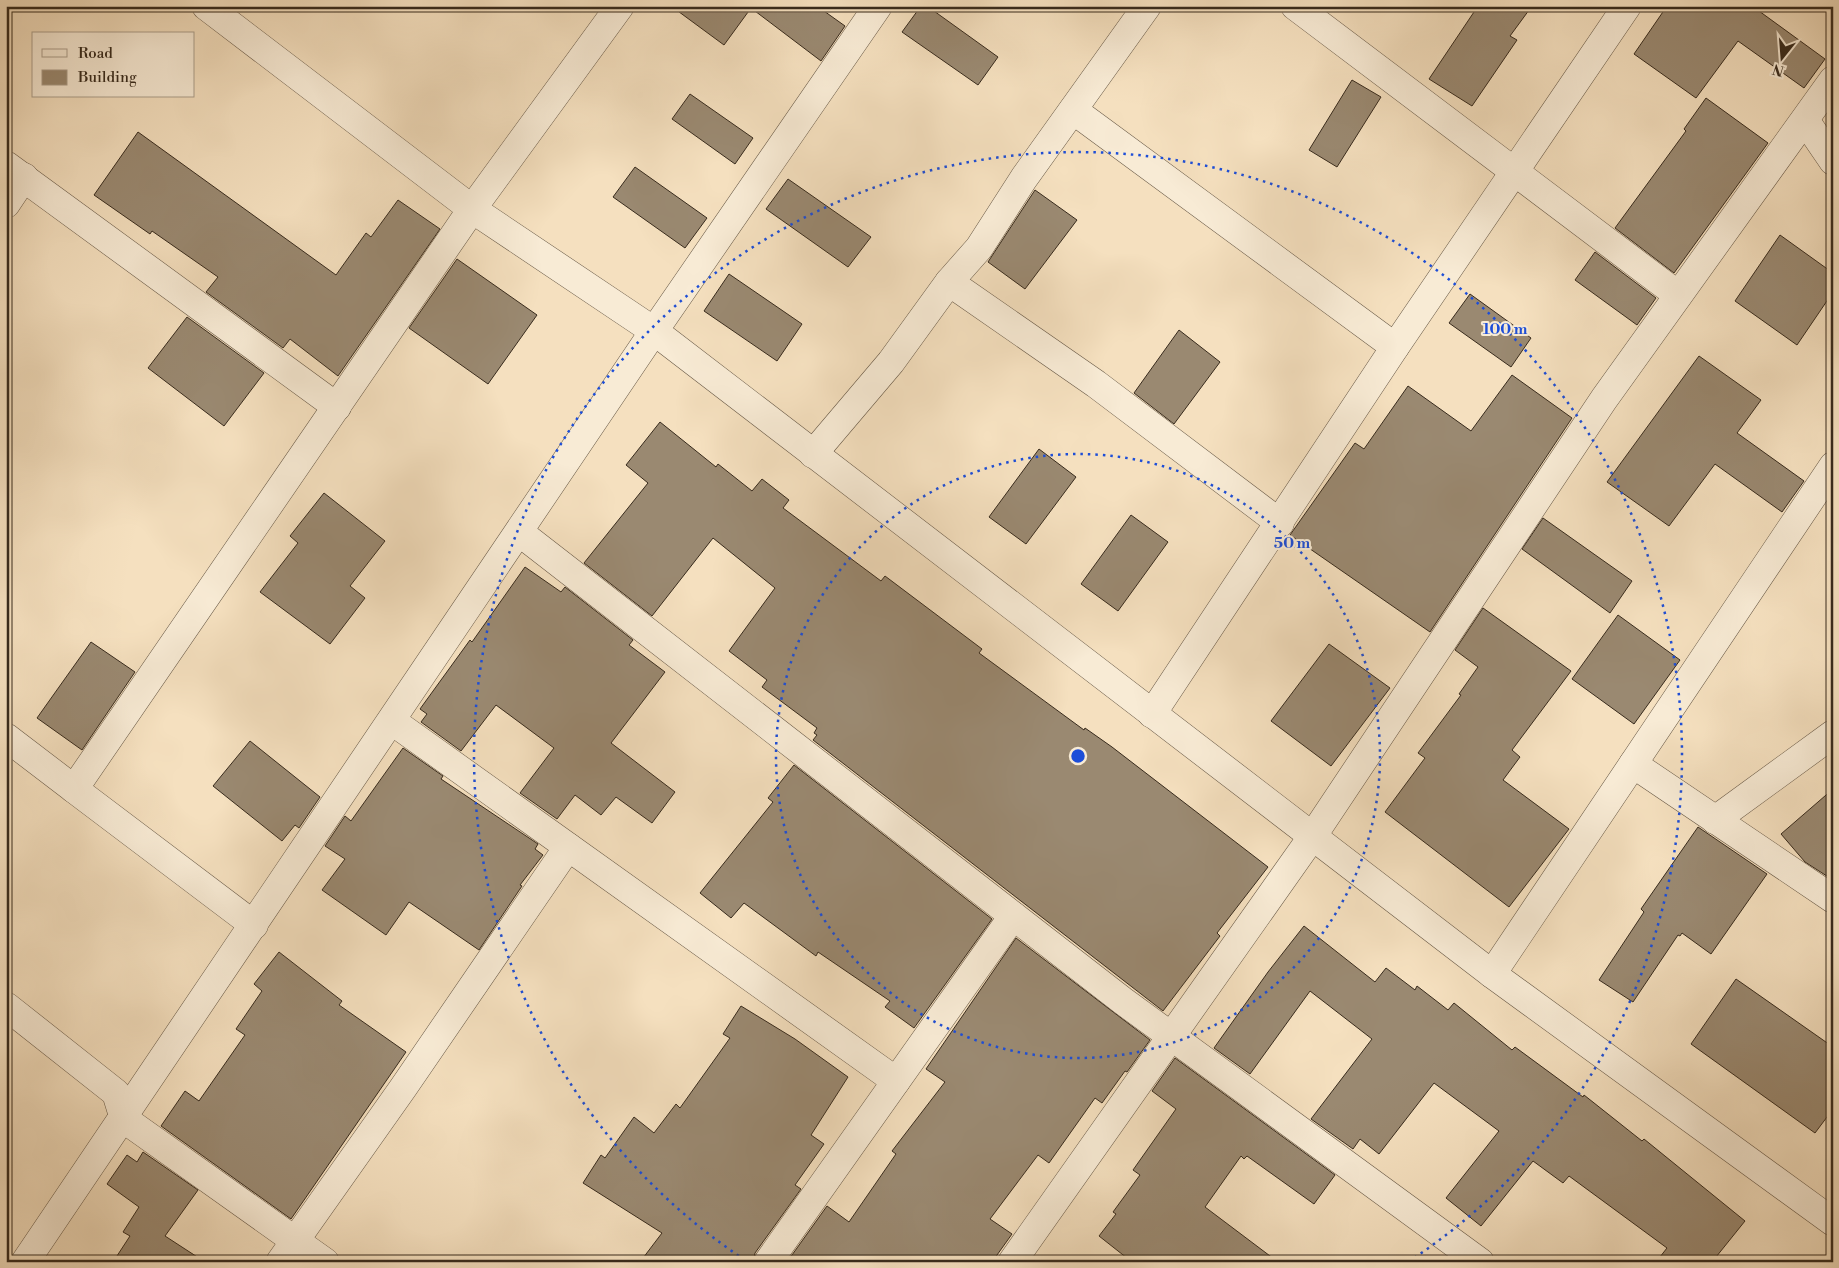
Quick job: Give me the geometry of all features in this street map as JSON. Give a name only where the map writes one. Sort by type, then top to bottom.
[{"type":"street","points":[[206,6],[472,209],[654,331],[1492,974],[1833,1222]]},
{"type":"street","points":[[74,789],[472,209],[620,6]]},
{"type":"street","points":[[25,1262],[124,1119],[654,331],[878,6]]},
{"type":"street","points":[[813,454],[891,362],[949,282],[979,248],[1024,178],[1147,6]]},
{"type":"street","points":[[1295,6],[1678,295]]},
{"type":"street","points":[[1152,714],[1395,347],[1516,171],[1625,7]]},
{"type":"street","points":[[1012,1262],[1312,837],[1604,398],[1833,80]]},
{"type":"street","points":[[1073,110],[1395,347]]},
{"type":"street","points":[[1805,120],[1833,161]]},
{"type":"street","points":[[6,204],[15,171],[337,407]]},
{"type":"street","points":[[949,282],[1096,384],[1280,523]]},
{"type":"street","points":[[1492,974],[1833,466]]},
{"type":"street","points":[[519,532],[1171,1037],[1480,1262]]},
{"type":"street","points":[[392,721],[896,1081]]},
{"type":"street","points":[[1715,820],[1833,734]]},
{"type":"street","points":[[6,737],[254,925]]},
{"type":"street","points":[[1633,764],[1833,899]]},
{"type":"street","points":[[280,1262],[568,847]]},
{"type":"street","points":[[768,1262],[1013,916]]},
{"type":"street","points":[[6,1006],[116,1093],[124,1119],[325,1262]]},
{"type":"building","points":[[671,6],[817,6],[845,26],[821,61],[751,8],[724,45]]},
{"type":"building","points":[[921,6],[927,6],[998,57],[978,85],[902,32]]},
{"type":"building","points":[[1478,6],[1532,6],[1510,36],[1517,40],[1472,106],[1429,79]]},
{"type":"building","points":[[1667,6],[1762,6],[1759,11],[1825,59],[1804,88],[1738,41],[1696,98],[1634,54]]},
{"type":"building","points":[[1352,80],[1381,97],[1337,167],[1309,150]]},
{"type":"building","points":[[690,94],[753,138],[735,164],[672,119]]},
{"type":"building","points":[[1706,98],[1768,143],[1674,273],[1615,228],[1686,131],[1684,129]]},
{"type":"building","points":[[138,132],[336,275],[366,233],[371,237],[398,200],[440,229],[338,376],[290,339],[283,348],[206,292],[218,277],[152,231],[150,234],[94,195]]},
{"type":"building","points":[[635,167],[707,218],[685,248],[613,197]]},
{"type":"building","points":[[788,179],[871,237],[848,267],[766,209]]},
{"type":"building","points":[[1035,190],[1077,220],[1025,289],[988,262]]},
{"type":"building","points":[[1780,235],[1833,273],[1833,292],[1797,345],[1735,301]]},
{"type":"building","points":[[1595,252],[1656,298],[1637,325],[1575,280]]},
{"type":"building","points":[[457,259],[537,315],[488,384],[409,328]]},
{"type":"building","points":[[729,274],[802,324],[777,361],[704,311]]},
{"type":"building","points":[[1470,294],[1531,338],[1511,367],[1449,323]]},
{"type":"building","points":[[187,317],[264,373],[224,426],[148,368]]},
{"type":"building","points":[[1179,330],[1220,362],[1174,424],[1134,393]]},
{"type":"building","points":[[1699,356],[1761,400],[1737,433],[1804,481],[1782,512],[1715,464],[1669,526],[1607,482]]},
{"type":"building","points":[[1512,375],[1572,418],[1430,632],[1290,535],[1355,443],[1364,449],[1408,386],[1471,431]]},
{"type":"building","points":[[660,422],[716,467],[718,464],[752,491],[762,479],[789,500],[783,508],[881,581],[885,576],[982,649],[979,653],[1084,730],[1085,728],[1112,747],[1268,867],[1217,933],[1220,936],[1163,1011],[813,740],[817,735],[814,733],[817,728],[762,687],[767,680],[729,651],[775,588],[713,538],[652,616],[584,563],[648,483],[626,465]]},
{"type":"building","points":[[1039,449],[1076,477],[1026,544],[989,517]]},
{"type":"building","points":[[324,493],[385,541],[350,586],[365,598],[330,644],[260,592],[298,543],[290,536]]},
{"type":"building","points":[[1131,515],[1168,542],[1118,611],[1081,584]]},
{"type":"building","points":[[1543,518],[1632,581],[1610,613],[1522,549]]},
{"type":"building","points":[[525,567],[561,592],[565,587],[633,640],[629,645],[665,672],[611,743],[675,792],[652,823],[616,797],[601,815],[575,795],[557,819],[520,793],[554,748],[496,705],[461,751],[421,722],[427,714],[420,709],[470,640],[472,642]]},
{"type":"building","points":[[1483,608],[1571,671],[1512,750],[1520,757],[1503,780],[1569,829],[1509,907],[1385,812],[1425,758],[1418,753],[1461,695],[1459,694],[1478,667],[1455,650]]},
{"type":"building","points":[[1618,615],[1680,660],[1634,724],[1572,679]]},
{"type":"building","points":[[91,642],[135,672],[82,750],[37,718]]},
{"type":"building","points":[[1329,644],[1390,688],[1331,766],[1271,721]]},
{"type":"building","points":[[250,741],[320,797],[299,828],[295,825],[282,841],[213,786]]},
{"type":"building","points":[[403,748],[443,776],[441,779],[538,844],[535,849],[543,855],[520,885],[522,886],[479,950],[409,902],[386,935],[322,890],[345,859],[325,846],[345,816],[351,821]]},
{"type":"building","points":[[794,765],[992,919],[914,1028],[885,1007],[890,1001],[818,952],[816,956],[744,903],[731,918],[700,893],[773,802],[768,798]]},
{"type":"building","points":[[1833,789],[1833,880],[1805,862],[1781,834]]},
{"type":"building","points":[[1698,827],[1767,874],[1711,954],[1682,933],[1680,936],[1678,935],[1633,1002],[1599,980],[1644,912],[1641,909]]},
{"type":"building","points":[[1304,926],[1375,982],[1386,968],[1415,990],[1417,986],[1448,1010],[1454,1003],[1512,1050],[1515,1047],[1583,1097],[1584,1095],[1642,1141],[1644,1139],[1745,1221],[1712,1262],[1656,1262],[1667,1248],[1569,1176],[1563,1183],[1533,1161],[1481,1226],[1446,1198],[1499,1131],[1434,1083],[1379,1154],[1360,1139],[1353,1149],[1311,1119],[1372,1039],[1310,991],[1250,1074],[1214,1048],[1268,972]]},
{"type":"building","points":[[1016,938],[1150,1040],[1102,1103],[1095,1098],[1049,1163],[1038,1155],[990,1219],[1012,1234],[992,1262],[787,1262],[827,1206],[849,1222],[896,1154],[892,1151],[945,1082],[926,1069]]},
{"type":"building","points":[[279,952],[342,1001],[339,1005],[406,1052],[291,1219],[161,1126],[185,1091],[199,1101],[245,1035],[236,1029],[262,991],[254,984]]},
{"type":"building","points":[[1736,979],[1833,1047],[1833,1109],[1815,1133],[1691,1044]]},
{"type":"building","points":[[741,1006],[795,1039],[848,1077],[811,1135],[824,1144],[795,1185],[801,1189],[755,1253],[753,1262],[640,1262],[662,1233],[583,1183],[601,1155],[605,1158],[634,1117],[654,1133],[676,1104],[680,1108],[730,1038],[723,1034]]},
{"type":"building","points":[[1175,1058],[1335,1175],[1314,1204],[1247,1156],[1244,1159],[1241,1156],[1205,1207],[1278,1262],[1132,1262],[1099,1236],[1116,1214],[1113,1212],[1140,1175],[1133,1170],[1176,1109],[1152,1091]]},
{"type":"building","points":[[143,1152],[198,1190],[165,1236],[205,1262],[113,1262],[130,1236],[123,1232],[139,1207],[107,1184],[127,1155],[137,1162]]}]
